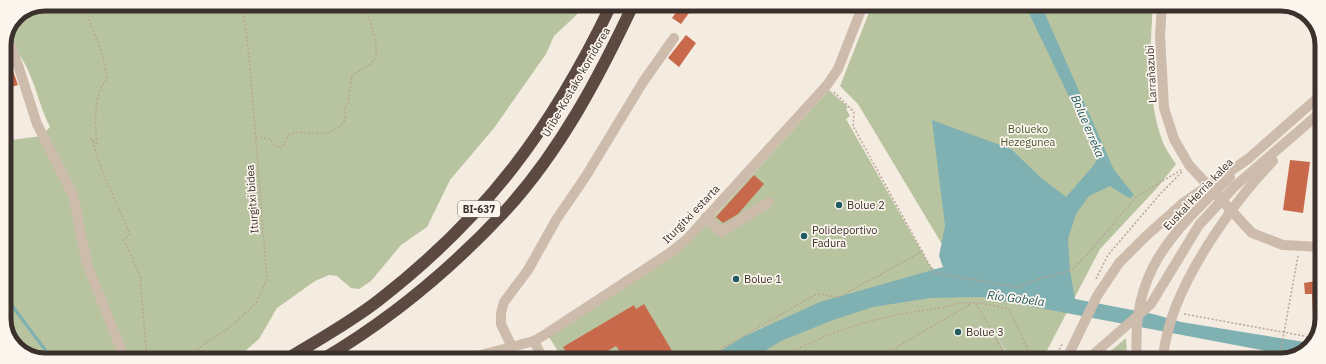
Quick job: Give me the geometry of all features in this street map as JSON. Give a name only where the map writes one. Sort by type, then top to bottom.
[{"type":"highway","name":"Uribe-Kostako korridorea","points":[[297,353],[330,334],[378,301],[436,253],[486,202],[521,158],[564,95],[608,11]]},
{"type":"highway","name":"Uribe-Kostako korridorea","points":[[332,353],[391,314],[419,292],[450,266],[506,210],[554,147],[581,104],[610,53],[630,11]]},
{"type":"street","name":"Iturgitxi estarta","points":[[489,353],[534,341],[671,252],[686,240],[827,85],[838,69],[861,11]]},
{"type":"street","name":"Larrañazubi","points":[[1162,11],[1160,35],[1164,108],[1174,139],[1189,165],[1252,233],[1283,244],[1315,247]]},
{"type":"street","points":[[512,347],[501,324],[501,313],[504,302],[528,270],[556,220],[586,176],[643,82],[674,38]]},
{"type":"street","points":[[11,47],[35,123],[73,195],[87,264],[123,353]]},
{"type":"street","points":[[1069,353],[1097,296],[1119,264],[1145,237],[1183,203],[1248,160],[1315,100]]},
{"type":"street","points":[[1095,353],[1151,304],[1199,225],[1234,187],[1315,117]]},
{"type":"street","points":[[1164,353],[1175,307],[1193,269],[1223,223],[1267,167],[1310,122]]},
{"type":"street","name":"Euskal Herria kalea","points":[[1137,353],[1141,298],[1152,267],[1171,238],[1190,216],[1248,160]]},
{"type":"street","points":[[706,217],[721,232],[769,202]]},
{"type":"street","points":[[534,341],[540,353]]},
{"type":"path","points":[[86,11],[102,53],[107,78],[100,86],[95,122],[97,145],[91,138],[103,173],[130,234],[124,240],[140,276],[146,353]]},
{"type":"path","name":"Iturgitxi bidea","points":[[194,353],[200,347],[233,325],[256,303],[267,279],[247,36],[243,11]]},
{"type":"path","points":[[256,137],[271,138],[274,145],[279,147],[284,145],[288,136],[294,133],[325,134],[333,132],[344,122],[346,114],[344,108],[348,104],[352,75],[369,67],[376,59],[377,51],[372,24],[367,14],[360,11]]},
{"type":"path","points":[[827,85],[854,112],[853,126],[934,273],[1017,287],[1045,277],[1070,271],[1086,255],[1136,197],[1189,165]]},
{"type":"path","points":[[1095,280],[1108,255],[1161,193],[1189,165]]},
{"type":"path","points":[[1280,353],[1299,246]]},
{"type":"path","points":[[713,353],[811,297],[818,294],[839,297],[922,251]]},
{"type":"path","points":[[791,353],[808,343],[859,324],[894,314],[944,308],[961,303],[971,303],[1009,309],[1028,353]]},
{"type":"path","points":[[888,353],[971,303]]},
{"type":"path","points":[[976,304],[1004,353]]},
{"type":"path","points":[[1184,314],[1310,337]]},
{"type":"path","points":[[1057,353],[1063,342]]},
{"type":"green space","points":[[45,11],[581,11],[554,36],[546,54],[494,128],[450,180],[427,227],[401,245],[371,281],[359,289],[351,288],[337,276],[329,275],[315,281],[277,308],[259,339],[243,353],[45,353],[36,352],[26,347],[18,340],[13,330],[11,321],[11,140],[41,136],[50,127],[28,70],[11,45],[17,26],[26,17]]},
{"type":"green space","name":"Bolueko Hezegunea","points":[[870,11],[1153,11],[1151,73],[1154,108],[1162,140],[1176,164],[1157,188],[1100,249],[1046,353],[1007,353],[996,334],[1006,353],[559,353],[549,337],[674,254],[715,216],[829,90],[848,107],[846,109],[850,116],[846,119],[930,266],[973,296],[858,104],[840,86]]},
{"type":"green space","points":[[1126,338],[1127,353],[1108,353]]},
{"type":"water","points":[[1028,11],[1044,11],[1114,170],[1134,195],[1131,198],[1127,197],[1110,186],[1089,196],[1076,214],[1068,239],[1070,271],[1075,299],[1153,314],[1181,322],[1306,342],[1292,351],[1277,353],[981,297],[930,298],[873,307],[833,320],[781,341],[762,353],[717,353],[745,336],[820,302],[943,267],[939,256],[945,226],[932,120],[1011,149],[1039,176],[1066,197],[1094,165],[1098,157]]},
{"type":"building","points":[[677,11],[686,11],[689,13],[681,24],[672,18]]},
{"type":"building","points":[[686,35],[696,43],[679,67],[668,58]]},
{"type":"building","points":[[11,65],[18,85],[11,87]]},
{"type":"building","points":[[1290,160],[1310,162],[1303,213],[1283,210]]},
{"type":"building","points":[[754,175],[764,184],[738,214],[723,223],[716,217]]},
{"type":"building","points":[[1315,281],[1315,316],[1313,316],[1312,294],[1305,294],[1304,283]]},
{"type":"building","points":[[644,304],[673,353],[621,353],[616,346],[604,353],[566,353],[563,347],[634,305],[636,309]]},
{"type":"waterway","points":[[11,304],[48,353]]},
{"type":"place","name":"Bolue 2","points":[[839,205]]},
{"type":"place","name":"Polideportivo Fadura","points":[[804,236]]},
{"type":"place","name":"Bolue 1","points":[[736,279]]},
{"type":"place","name":"Bolue 3","points":[[958,332]]},
{"type":"water label","name":"Bolue erreka","points":[[1088,126]]},
{"type":"water label","name":"Río Gobela","points":[[1016,298]]}]
